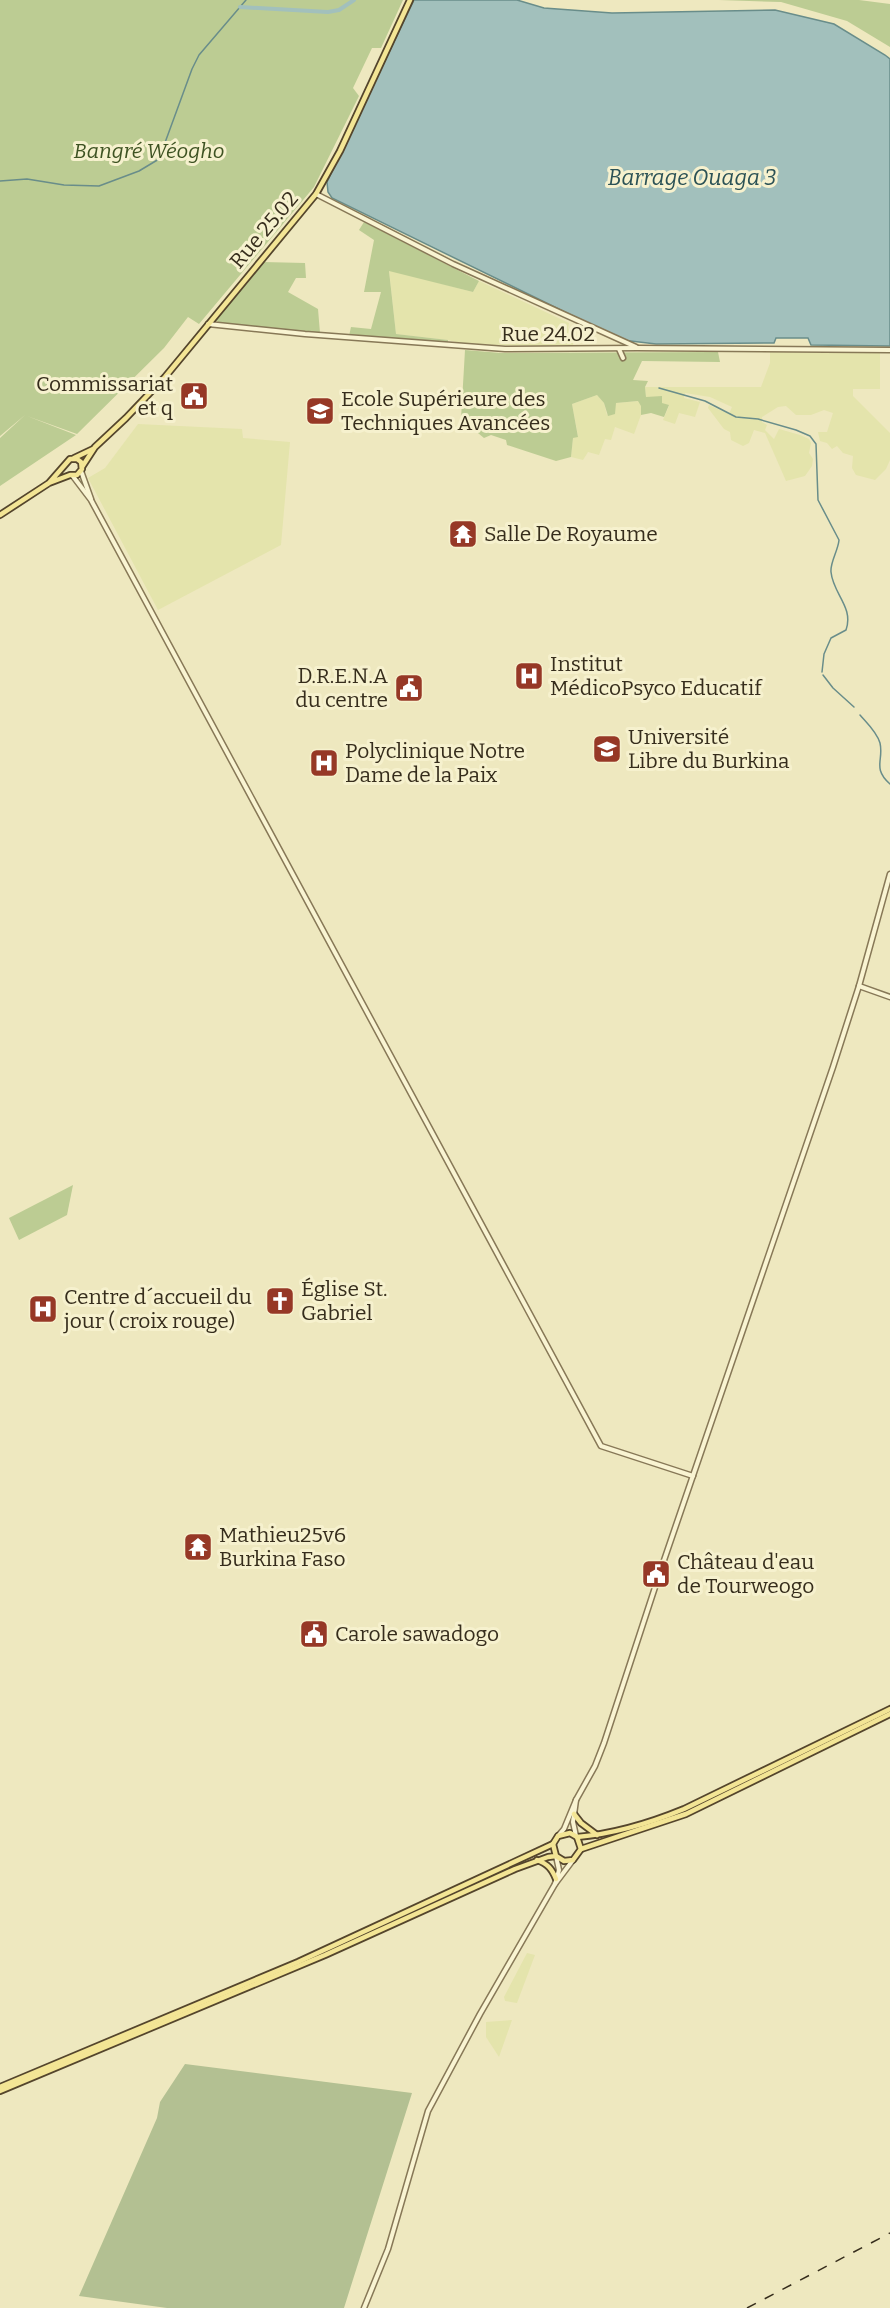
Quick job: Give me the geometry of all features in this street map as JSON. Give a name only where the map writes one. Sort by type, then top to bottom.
[{"type":"main road","name":"Rue 25.02","points":[[81,469],[95,447],[151,393],[316,194],[340,151],[410,0]]},
{"type":"main road","name":"Rue 25.02","points":[[74,458],[95,447]]},
{"type":"main road","points":[[0,515],[49,483],[65,467],[68,460],[74,458],[81,462],[81,469],[49,483]]},
{"type":"main road","points":[[65,467],[71,475]]},
{"type":"main road","points":[[0,2086],[298,1962],[553,1844],[558,1836],[570,1833],[577,1837],[597,1835],[649,1822],[684,1809],[890,1708]]},
{"type":"main road","points":[[0,2091],[325,1955],[537,1860],[556,1856],[564,1861],[575,1858],[581,1849],[686,1814],[890,1714]]},
{"type":"main road","points":[[574,1814],[581,1823],[597,1835]]},
{"type":"main road","points":[[577,1837],[581,1849]]},
{"type":"main road","points":[[553,1844],[556,1856]]},
{"type":"main road","points":[[537,1860],[553,1870],[556,1882]]},
{"type":"street","points":[[316,194],[453,264],[593,329],[631,343],[637,348]]},
{"type":"street","name":"Rue 24.02","points":[[207,324],[473,348],[890,350]]},
{"type":"street","points":[[619,349],[623,358]]},
{"type":"street","points":[[81,469],[91,500]]},
{"type":"street","points":[[71,475],[91,500],[601,1446],[693,1476]]},
{"type":"street","points":[[558,1836],[564,1829],[604,1743],[860,986],[890,874]]},
{"type":"street","points":[[860,986],[890,997]]},
{"type":"street","points":[[576,1800],[573,1822],[577,1837]]},
{"type":"street","points":[[556,1856],[559,1868],[556,1882]]},
{"type":"street","points":[[364,2308],[388,2249],[428,2111],[556,1882],[575,1858]]},
{"type":"green space","name":"Bangré Wéogho","points":[[0,0],[403,0],[381,48],[372,48],[353,88],[359,96],[314,187],[199,324],[188,317],[164,348],[77,434],[27,416],[76,435],[0,486],[0,438],[25,415],[0,436]]},
{"type":"green space","points":[[719,0],[859,0],[890,4],[890,47],[847,21],[781,2]]},
{"type":"green space","points":[[364,222],[479,281],[473,292],[389,271],[396,334],[448,340],[448,346],[349,336],[351,327],[371,329],[381,292],[364,292],[374,240],[359,230]]},
{"type":"green space","points":[[263,262],[305,263],[306,278],[296,278],[288,292],[318,309],[320,333],[220,323],[214,319]]},
{"type":"green space","points":[[389,270],[473,292],[479,281],[569,323],[568,328],[574,347],[464,344],[396,334]]},
{"type":"green space","points":[[465,350],[501,353],[718,352],[720,362],[642,361],[633,380],[648,381],[645,387],[646,397],[662,396],[662,403],[669,405],[664,417],[651,413],[641,415],[641,406],[638,401],[616,403],[615,414],[608,416],[604,403],[597,395],[572,404],[578,437],[573,438],[571,457],[556,461],[507,445],[506,440],[491,435],[484,438],[461,419]]},
{"type":"green space","points":[[770,352],[880,353],[880,389],[853,389],[853,396],[890,433],[890,460],[886,469],[875,480],[856,475],[852,468],[853,456],[843,453],[837,446],[832,449],[827,443],[820,441],[818,432],[827,432],[833,413],[824,410],[811,415],[796,415],[786,406],[778,407],[762,417],[762,422],[767,425],[765,430],[774,439],[779,429],[800,435],[809,439],[811,443],[809,453],[813,459],[812,466],[805,476],[786,481],[765,433],[754,430],[749,443],[743,446],[731,440],[730,432],[724,429],[708,408],[709,405],[729,414],[732,407],[710,397],[685,393],[684,398],[700,402],[695,417],[679,413],[675,424],[663,420],[669,406],[646,397],[645,387],[761,387],[770,363]]},
{"type":"green space","points":[[597,395],[604,403],[607,415],[616,403],[639,401],[641,415],[634,434],[615,427],[611,440],[605,439],[599,455],[588,452],[583,460],[571,457],[573,438],[578,436],[572,404]]},
{"type":"green space","points":[[138,424],[242,429],[243,438],[290,442],[281,545],[158,610],[88,478],[105,468]]},
{"type":"green space","points":[[73,1185],[67,1215],[19,1240],[9,1218]]},
{"type":"green space","points":[[527,1953],[535,1955],[517,2003],[505,2001],[504,1997]]},
{"type":"green space","points":[[512,2020],[499,2057],[486,2037],[486,2022]]},
{"type":"green space","points":[[185,2064],[412,2093],[344,2308],[167,2308],[79,2296],[157,2118],[160,2102]]},
{"type":"water","name":"Barrage Ouaga 3","points":[[414,0],[517,0],[544,8],[612,13],[775,10],[834,24],[885,55],[890,59],[890,346],[811,345],[808,338],[776,338],[774,343],[656,344],[622,340],[332,198],[328,192],[327,182]]},
{"type":"waterway","points":[[0,181],[27,179],[64,185],[99,186],[139,171],[159,159],[199,55],[246,0]]},
{"type":"waterway","points":[[240,7],[328,12],[339,10],[354,0]]},
{"type":"waterway","points":[[659,388],[705,401],[736,417],[758,419],[796,430],[810,436],[816,444],[818,500],[839,540],[831,572],[835,587],[845,607],[848,622],[846,630],[831,638],[824,654],[822,672]]},
{"type":"waterway","points":[[823,675],[833,688],[854,707]]},
{"type":"waterway","points":[[860,715],[879,739],[881,773],[890,784]]},
{"type":"railway","points":[[747,2308],[890,2233]]},
{"type":"place","name":"Commissariat et q","points":[[194,396]]},
{"type":"place","name":"Ecole Supérieure des Techniques Avancées","points":[[320,411]]},
{"type":"place","name":"Salle De Royaume","points":[[463,534]]},
{"type":"place","name":"Institut MédicoPsyco Educatif","points":[[529,676]]},
{"type":"place","name":"D.R.E.N.A du centre","points":[[409,688]]},
{"type":"place","name":"Université Libre du Burkina","points":[[607,749]]},
{"type":"place","name":"Polyclinique Notre Dame de la Paix","points":[[324,763]]},
{"type":"place","name":"Église St. Gabriel","points":[[280,1301]]},
{"type":"place","name":"Centre d´accueil du jour ( croix rouge)","points":[[43,1309]]},
{"type":"place","name":"Mathieu25v6 Burkina Faso","points":[[198,1547]]},
{"type":"place","name":"Château d'eau de Tourweogo","points":[[656,1574]]},
{"type":"place","name":"Carole sawadogo","points":[[314,1634]]}]
